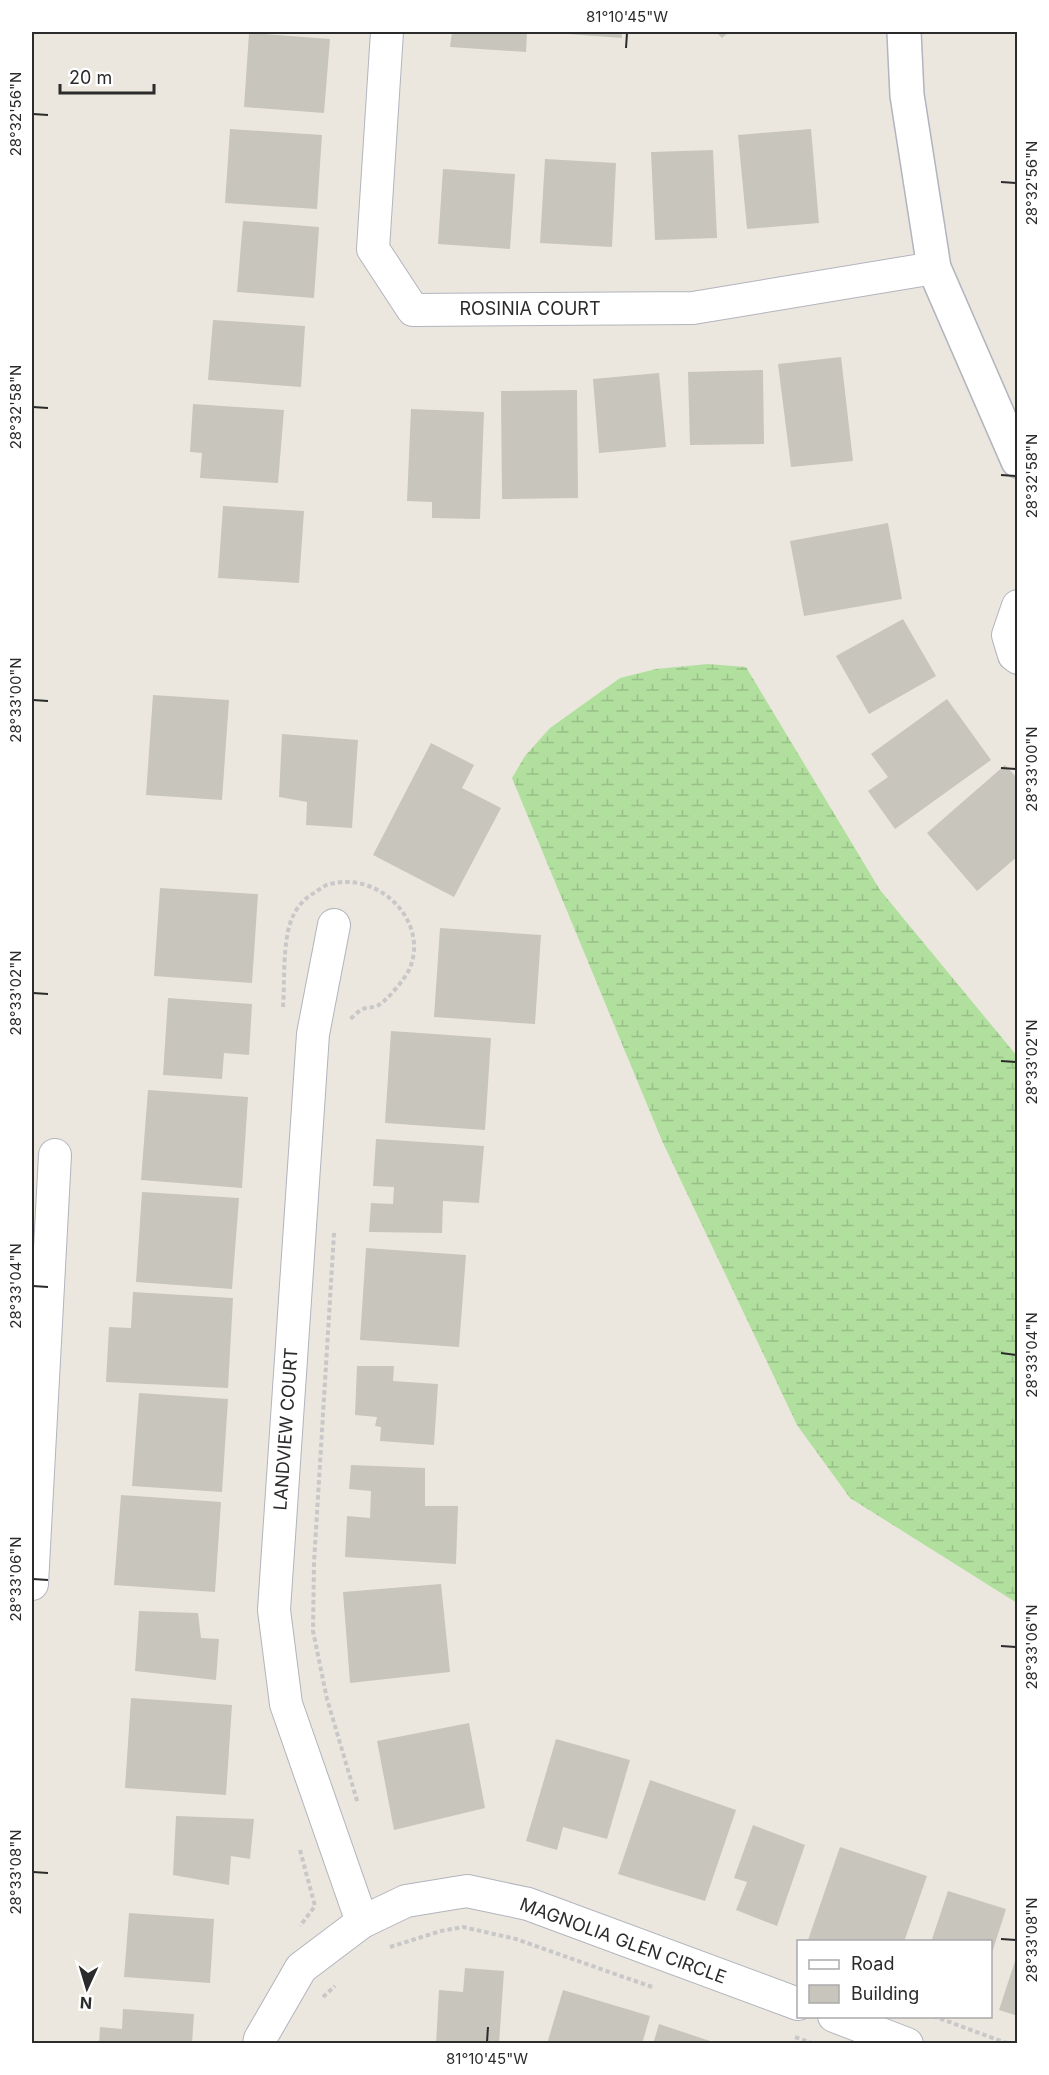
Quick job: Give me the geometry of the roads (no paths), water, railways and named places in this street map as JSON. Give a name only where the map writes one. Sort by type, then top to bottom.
[{"type":"street","name":"ROSINIA COURT","points":[[387,32],[373,249],[414,310],[693,308],[934,268]]},
{"type":"street","points":[[904,32],[906,95],[934,268],[1017,461]]},
{"type":"street","points":[[1017,606],[1008,635],[1014,655],[1017,657]]},
{"type":"street","name":"LANDVIEW COURT","points":[[334,925],[313,1034],[274,1610],[286,1704],[362,1922]]},
{"type":"street","points":[[32,1584],[55,1155]]},
{"type":"street","name":"MAGNOLIA GLEN CIRCLE","points":[[259,2043],[301,1968],[362,1922],[406,1901],[467,1891],[528,1904],[797,2004]]},
{"type":"street","points":[[839,2018],[907,2043]]}]
